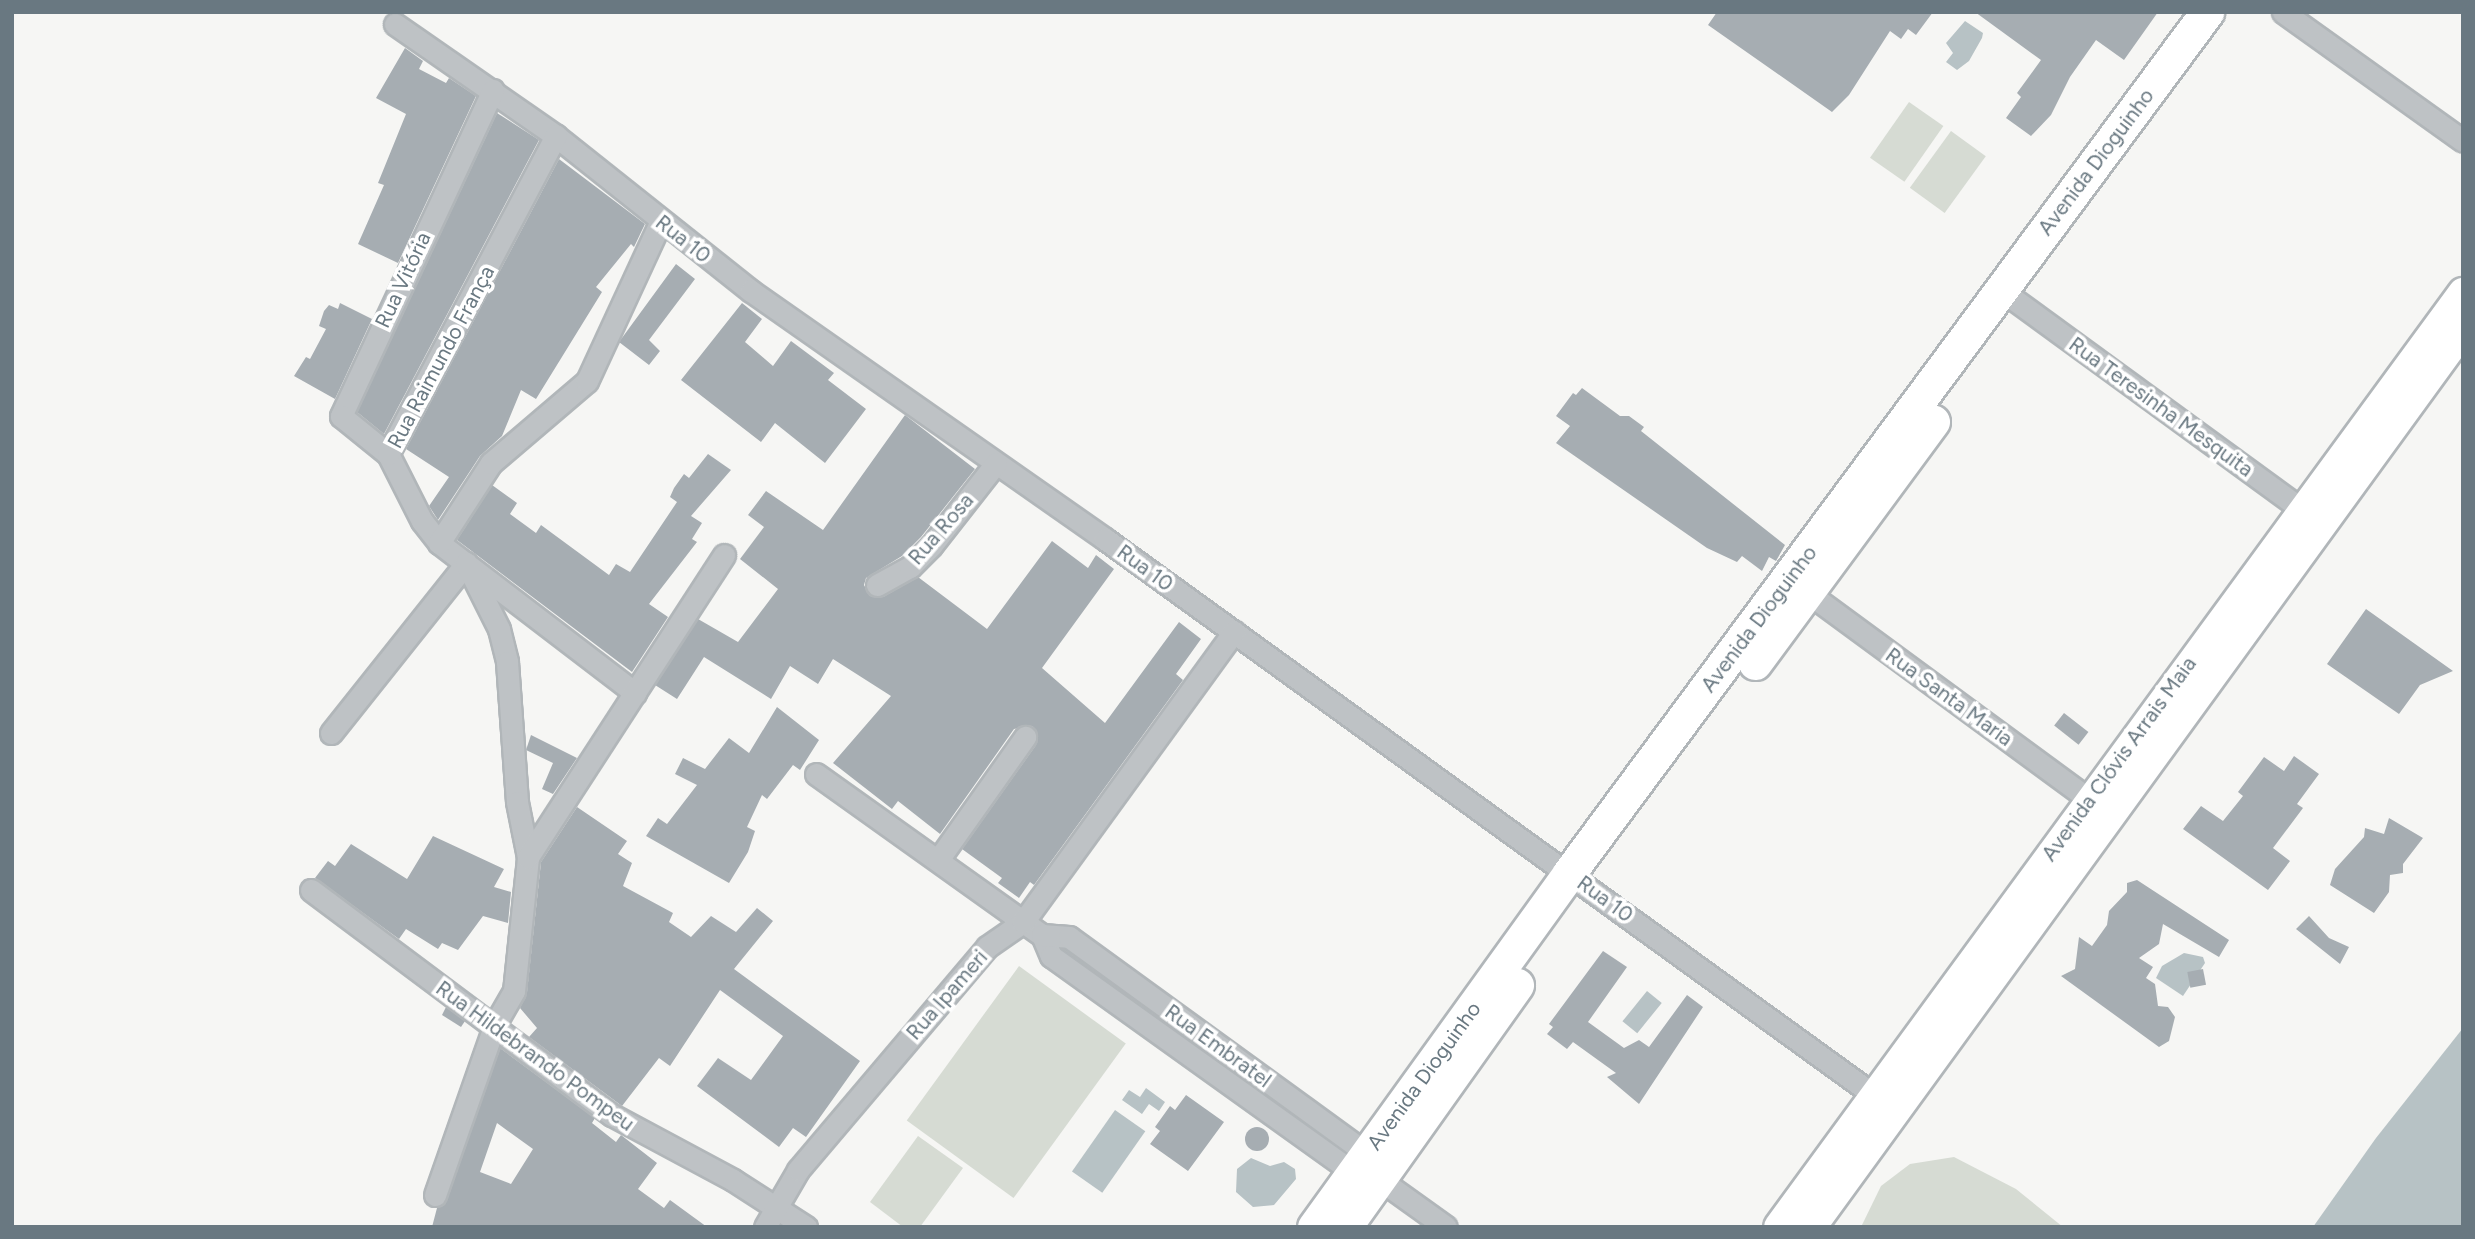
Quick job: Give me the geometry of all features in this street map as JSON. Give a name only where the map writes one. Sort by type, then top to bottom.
[{"type":"main road","name":"Avenida Dioguinho","points":[[1314,1227],[1367,1169],[1578,880],[1799,586],[2221,14]]},
{"type":"main road","name":"Avenida Clóvis Arrais Maia","points":[[2313,517],[2463,293]]},
{"type":"main road","name":"Avenida Clóvis Arrais Maia","points":[[1779,1227],[1885,1103],[2313,517],[2463,330]]},
{"type":"main road","name":"Avenida Clóvis Arrais Maia","points":[[1811,1227],[1885,1103]]},
{"type":"main road","name":"Avenida Dioguinho","points":[[1345,1227],[1367,1169]]},
{"type":"street","points":[[2283,12],[2463,141]]},
{"type":"street","name":"Rua 10","points":[[396,24],[556,136],[660,223],[1234,632],[1885,1103]]},
{"type":"street","name":"Rua Vitória","points":[[388,454],[349,426],[342,411],[493,90]]},
{"type":"street","name":"Rua Raimundo França","points":[[556,136],[388,454],[422,521],[439,543],[635,692]]},
{"type":"street","points":[[439,543],[491,463],[587,381],[660,223]]},
{"type":"street","name":"Rua Teresinha Mesquita","points":[[2010,297],[2313,517]]},
{"type":"street","name":"Rua Rosa","points":[[877,585],[910,568],[931,546],[996,463]]},
{"type":"street","points":[[528,857],[724,555]]},
{"type":"street","points":[[331,733],[466,564],[499,629],[507,662],[517,802],[528,857],[518,970],[511,1001],[495,1024],[435,1195]]},
{"type":"street","name":"Rua Santa Maria","points":[[1799,586],[2099,807]]},
{"type":"street","name":"Rua Ipameri","points":[[765,1227],[798,1170],[987,947],[1023,922],[1234,632]]},
{"type":"street","points":[[938,859],[1025,737]]},
{"type":"street","name":"Rua Embratel","points":[[816,775],[1042,935],[1051,956],[1367,1169],[1446,1227]]},
{"type":"street","name":"Rua Hildebrando Pompeu","points":[[311,890],[495,1024],[612,1115],[778,1207],[806,1227]]},
{"type":"shaded area","points":[[1965,21],[1983,33],[1969,61],[1957,70],[1946,62],[1953,53],[1946,43]]},
{"type":"shaded area","points":[[1909,102],[1943,126],[1904,182],[1870,158]]},
{"type":"shaded area","points":[[1951,131],[1986,156],[1945,213],[1910,188]]},
{"type":"shaded area","points":[[2184,953],[2203,957],[2205,963],[2183,996],[2156,978],[2162,966]]},
{"type":"shaded area","points":[[1019,966],[1126,1044],[1014,1198],[907,1121]]},
{"type":"shaded area","points":[[1647,991],[1662,1003],[1637,1033],[1622,1021]]},
{"type":"shaded area","points":[[2463,1028],[2463,1227],[2313,1227],[2376,1138]]},
{"type":"shaded area","points":[[1146,1088],[1165,1102],[1159,1111],[1149,1104],[1142,1114],[1122,1100],[1129,1090],[1140,1097]]},
{"type":"shaded area","points":[[1115,1110],[1145,1131],[1102,1193],[1072,1171]]},
{"type":"shaded area","points":[[918,1136],[963,1168],[920,1227],[903,1227],[870,1202]]},
{"type":"shaded area","points":[[1954,1157],[2016,1189],[2063,1227],[1861,1227],[1881,1186],[1910,1164]]},
{"type":"shaded area","points":[[1251,1158],[1270,1166],[1284,1162],[1295,1169],[1296,1179],[1274,1205],[1253,1207],[1236,1192],[1237,1169]]},
{"type":"building","points":[[1717,12],[1933,12],[1916,35],[1908,29],[1901,39],[1890,31],[1849,95],[1832,112],[1708,25]]},
{"type":"building","points":[[1975,12],[2158,12],[2124,60],[2096,40],[2070,77],[2051,115],[2031,136],[2006,118],[2021,97],[2017,93],[2041,60]]},
{"type":"building","points":[[405,48],[423,61],[419,69],[446,83],[449,78],[476,96],[398,263],[358,244],[384,185],[378,183],[406,114],[376,98]]},
{"type":"building","points":[[497,113],[539,140],[384,434],[357,412]]},
{"type":"building","points":[[559,159],[645,224],[634,247],[631,244],[596,287],[602,292],[536,399],[521,390],[502,436],[480,456],[438,520],[429,506],[449,477],[406,449]]},
{"type":"building","points":[[676,264],[695,279],[649,340],[660,351],[649,365],[619,342]]},
{"type":"building","points":[[340,303],[372,319],[335,399],[294,376],[306,357],[310,359],[326,329],[319,326],[324,311],[329,305],[338,309]]},
{"type":"building","points":[[742,303],[762,319],[745,342],[773,366],[791,341],[834,373],[828,380],[866,409],[825,463],[775,423],[761,442],[681,380]]},
{"type":"building","points":[[1582,388],[1620,416],[1629,416],[1644,427],[1641,431],[1785,545],[1776,561],[1769,557],[1762,571],[1742,556],[1737,562],[1707,548],[1556,443],[1570,426],[1556,416],[1573,393],[1576,395]]},
{"type":"building","points":[[905,415],[975,469],[921,537],[902,556],[866,578],[864,585],[870,596],[883,597],[918,577],[987,629],[1052,541],[1088,568],[1096,555],[1114,569],[1042,668],[1105,723],[1179,622],[1201,639],[1176,674],[1183,680],[1034,885],[1030,882],[1019,898],[998,883],[1002,878],[962,849],[1036,745],[1037,732],[1032,726],[1014,729],[940,834],[898,801],[892,809],[833,763],[891,696],[833,659],[818,684],[790,666],[771,699],[704,657],[677,699],[655,685],[698,619],[738,642],[778,589],[740,559],[764,527],[748,515],[766,491],[823,530]]},
{"type":"building","points":[[708,454],[731,470],[691,516],[702,523],[692,539],[697,542],[649,604],[668,617],[632,672],[457,540],[492,485],[517,503],[510,514],[536,533],[541,525],[609,575],[616,564],[630,572],[677,502],[670,497],[674,488],[684,474],[689,478]]},
{"type":"building","points":[[2366,609],[2453,671],[2420,685],[2399,714],[2327,664]]},
{"type":"building","points":[[777,707],[819,740],[800,770],[793,765],[767,799],[762,795],[747,827],[755,831],[748,852],[729,883],[646,836],[658,818],[667,824],[697,785],[675,774],[683,758],[705,769],[729,738],[749,753]]},
{"type":"building","points":[[2064,713],[2088,732],[2079,745],[2054,726]]},
{"type":"building","points":[[531,735],[577,758],[553,794],[542,789],[553,763],[526,750]]},
{"type":"building","points":[[2294,756],[2319,774],[2297,804],[2303,808],[2273,848],[2290,861],[2268,890],[2183,829],[2201,806],[2223,821],[2243,796],[2238,792],[2264,757],[2284,771]]},
{"type":"building","points":[[577,807],[627,841],[618,854],[632,863],[623,886],[673,913],[669,922],[691,937],[711,916],[736,932],[757,908],[773,921],[734,969],[860,1061],[806,1137],[793,1128],[779,1147],[697,1086],[718,1058],[751,1080],[783,1036],[720,990],[670,1066],[659,1058],[622,1106],[529,1037],[537,1028],[520,1008],[527,992],[541,862]]},
{"type":"building","points":[[2389,818],[2423,838],[2403,864],[2403,873],[2390,875],[2389,892],[2374,913],[2330,885],[2335,869],[2364,837],[2365,828],[2384,834]]},
{"type":"building","points":[[433,836],[504,869],[494,887],[511,892],[508,923],[483,916],[458,950],[442,943],[438,949],[406,929],[399,939],[315,878],[328,861],[335,866],[351,844],[407,879]]},
{"type":"building","points":[[2137,880],[2229,940],[2219,957],[2163,924],[2159,944],[2139,958],[2153,967],[2146,978],[2155,984],[2158,1006],[2168,1007],[2175,1017],[2169,1041],[2159,1047],[2061,976],[2075,969],[2079,937],[2092,946],[2107,925],[2109,911],[2127,892],[2127,883]]},
{"type":"building","points":[[2309,916],[2329,938],[2349,947],[2340,964],[2296,929]]},
{"type":"building","points":[[1603,951],[1627,967],[1588,1022],[1624,1048],[1639,1040],[1649,1047],[1687,995],[1703,1007],[1639,1104],[1607,1077],[1616,1073],[1573,1042],[1567,1049],[1547,1034],[1553,1027],[1549,1024]]},
{"type":"building","points":[[2203,969],[2206,985],[2190,988],[2187,972]]},
{"type":"building","points":[[446,1007],[465,1021],[461,1027],[442,1015]]},
{"type":"building","points":[[500,1048],[595,1118],[592,1123],[616,1142],[621,1135],[657,1163],[638,1189],[664,1208],[670,1200],[707,1227],[432,1227],[437,1208],[447,1199]],"holes":[[[497,1123],[533,1149],[511,1184],[480,1172]]]},
{"type":"building","points":[[1186,1095],[1224,1122],[1188,1171],[1150,1144],[1160,1131],[1155,1127],[1170,1106],[1175,1110]]},
{"type":"building","points":[[1257,1127],[1268,1134],[1269,1139],[1262,1150],[1257,1151],[1246,1144],[1245,1139],[1252,1128]]}]
